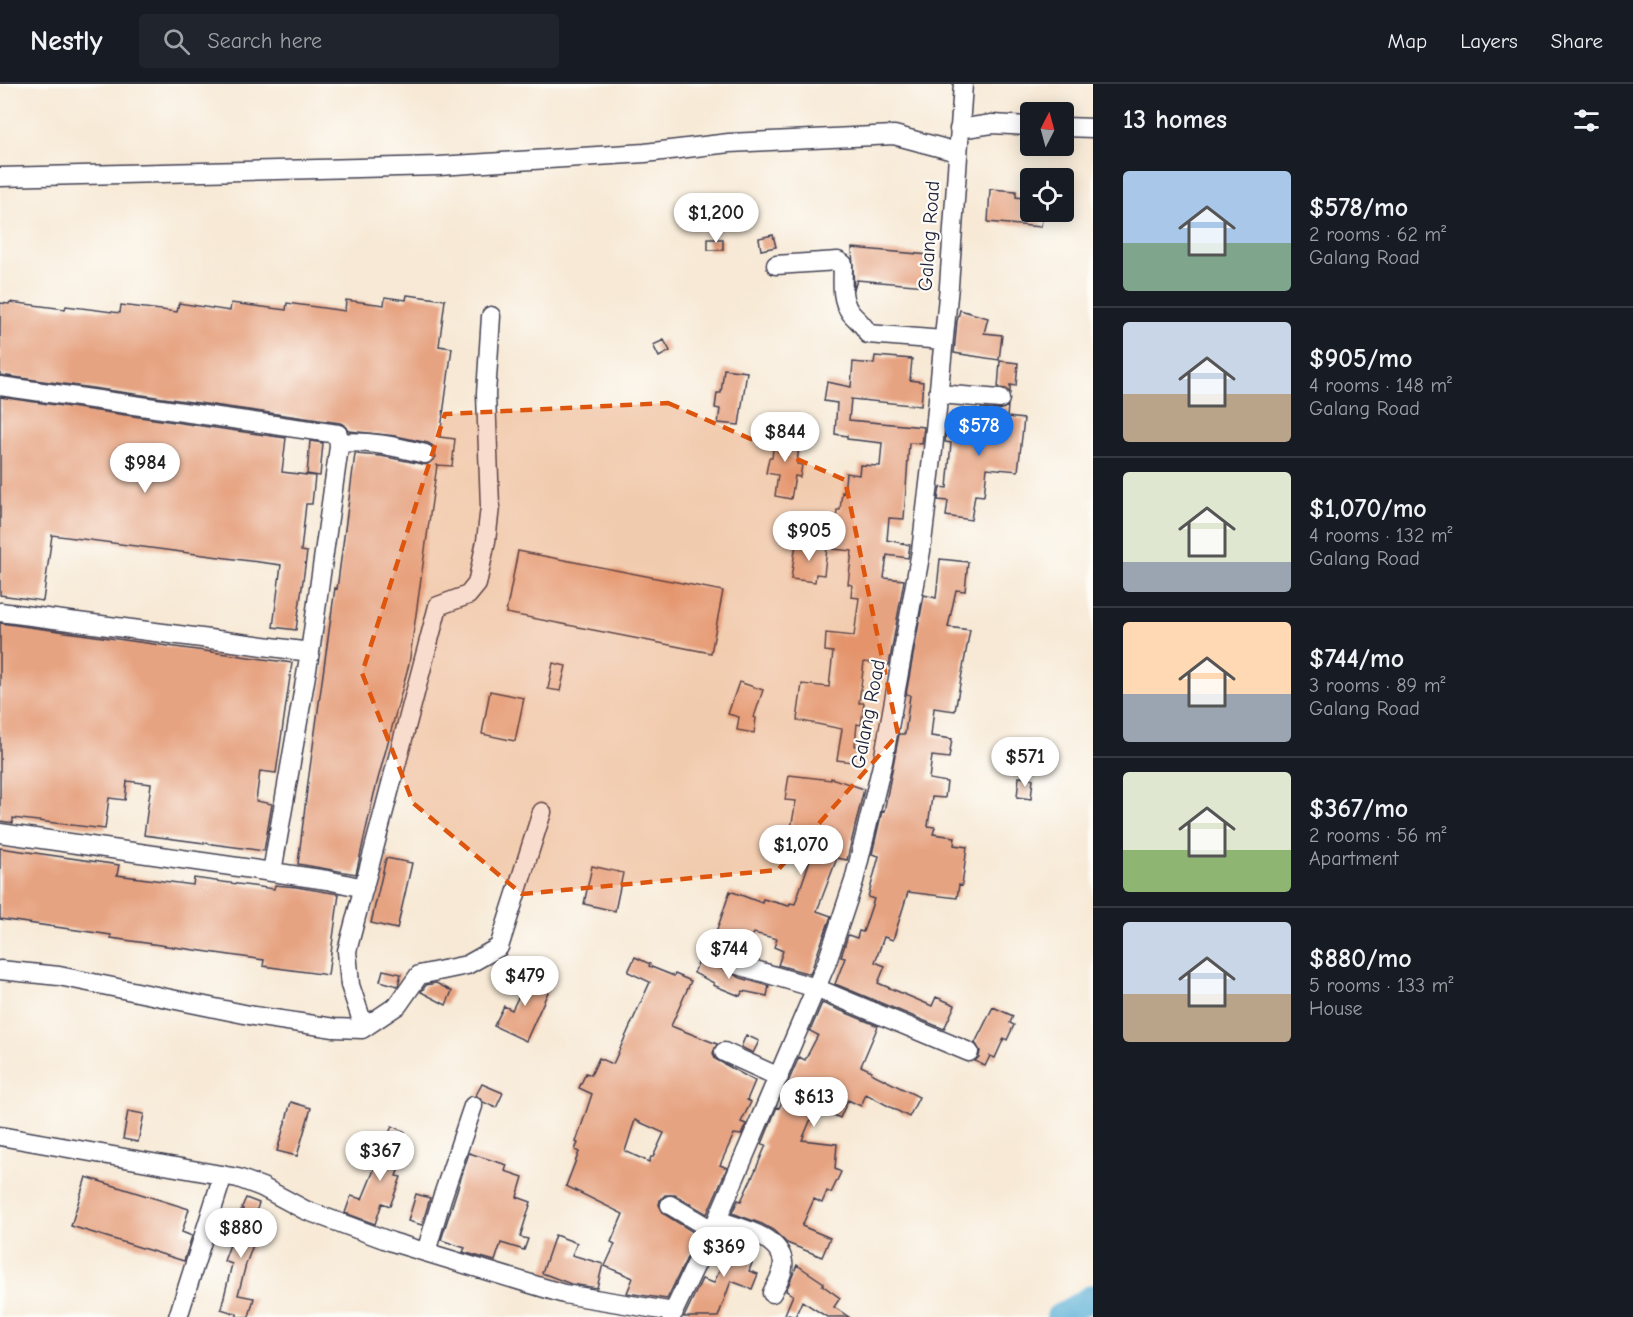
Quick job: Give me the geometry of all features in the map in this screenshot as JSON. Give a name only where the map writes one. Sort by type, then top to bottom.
[{"type":"street","name":"Galang Road","points":[[672,1314],[715,1225],[816,988],[846,908],[883,761],[921,551],[939,394],[963,84]]},
{"type":"street","points":[[959,129],[993,124],[1020,125]]},
{"type":"street","points":[[1074,127],[1093,128]]},
{"type":"street","points":[[0,177],[439,166],[645,153],[729,143],[883,135],[894,135],[957,152]]},
{"type":"street","points":[[776,265],[838,261],[843,264],[844,298],[848,309],[865,327],[868,334],[943,340]]},
{"type":"street","points":[[362,1029],[350,985],[347,951],[438,606],[468,596],[477,584],[481,563],[490,507],[486,394],[491,316]]},
{"type":"street","points":[[0,386],[338,434],[339,443],[310,651],[272,872]]},
{"type":"street","points":[[939,394],[1000,399]]},
{"type":"street","points":[[339,443],[377,445],[425,454]]},
{"type":"street","points":[[0,612],[310,651]]},
{"type":"street","points":[[0,970],[59,976],[254,1016],[334,1028],[362,1029],[398,1005],[418,975],[467,965],[499,947],[542,812]]},
{"type":"street","points":[[0,833],[327,880],[364,888]]},
{"type":"street","points":[[738,965],[816,988],[969,1052]]},
{"type":"street","points":[[723,1052],[779,1077]]},
{"type":"street","points":[[426,1252],[473,1106]]},
{"type":"street","points":[[0,1136],[238,1178],[262,1187],[305,1210],[348,1227],[426,1252],[564,1294],[672,1314]]},
{"type":"street","points":[[178,1317],[223,1175]]},
{"type":"street","points":[[670,1204],[715,1225],[761,1236],[778,1249],[784,1262],[783,1270],[772,1293]]},
{"type":"highlighted area","points":[[668,403],[845,480],[898,734],[778,870],[522,894],[413,803],[362,673],[445,414]]},
{"type":"building","points":[[990,189],[1016,191],[1016,197],[1020,198],[1020,222],[1042,222],[1041,227],[988,222]]},
{"type":"building","points":[[773,235],[776,247],[761,250],[759,238]]},
{"type":"building","points":[[708,239],[723,239],[723,250],[708,250]]},
{"type":"building","points":[[852,248],[929,255],[926,286],[857,280],[854,290]]},
{"type":"building","points":[[407,295],[445,300],[439,346],[452,348],[440,437],[455,439],[452,466],[437,465],[409,664],[374,794],[356,874],[298,864],[355,454],[381,456],[427,465],[436,457],[433,446],[396,436],[349,431],[345,425],[340,423],[0,375],[0,303],[9,304],[10,302],[65,309],[66,306],[120,313],[121,305],[177,312],[179,303],[230,311],[231,303],[286,310],[287,303],[345,311],[346,300],[384,305],[385,297],[406,300]]},
{"type":"building","points":[[960,310],[988,318],[984,333],[1002,335],[999,360],[954,353]]},
{"type":"building","points":[[664,340],[670,351],[659,357],[653,345]]},
{"type":"building","points":[[875,356],[912,359],[910,380],[923,382],[921,406],[851,399],[849,420],[924,427],[922,444],[909,443],[904,519],[889,518],[887,540],[910,545],[908,558],[887,555],[884,578],[904,580],[889,665],[864,662],[859,703],[864,703],[861,725],[857,724],[855,746],[863,747],[861,763],[837,760],[842,729],[797,720],[802,684],[829,687],[833,652],[825,651],[826,633],[854,636],[859,598],[851,597],[852,585],[848,584],[852,551],[833,549],[837,510],[840,510],[846,473],[859,475],[860,465],[880,466],[882,443],[847,439],[847,436],[835,434],[837,403],[824,401],[827,382],[851,387],[853,362],[874,364]]},
{"type":"building","points":[[1000,361],[1018,363],[1016,386],[1010,385],[1010,393],[1006,389],[998,388]]},
{"type":"building","points":[[724,369],[747,372],[739,425],[718,423],[720,409],[715,408],[717,393],[721,393]]},
{"type":"building","points":[[0,397],[286,438],[282,472],[315,476],[312,504],[306,504],[301,551],[307,552],[296,630],[273,627],[281,565],[52,535],[43,601],[0,595]]},
{"type":"building","points":[[1008,406],[1007,417],[1024,419],[1018,471],[987,468],[984,496],[975,495],[971,520],[946,516],[948,501],[938,500],[940,487],[947,488],[951,443],[945,442],[947,425],[957,426],[958,420],[980,420],[981,409],[1000,410]]},
{"type":"building","points":[[775,432],[800,435],[797,464],[802,465],[800,477],[795,476],[791,499],[775,496],[778,475],[766,473],[769,458],[772,458]]},
{"type":"building","points":[[310,441],[323,443],[320,476],[307,474]]},
{"type":"building","points":[[796,543],[827,548],[824,575],[816,574],[815,582],[791,579]]},
{"type":"building","points":[[518,551],[723,591],[711,653],[506,613]]},
{"type":"building","points":[[940,559],[968,562],[965,591],[956,590],[948,627],[970,630],[955,711],[934,708],[931,736],[952,739],[949,758],[932,756],[929,779],[947,782],[945,798],[932,797],[928,826],[935,827],[933,834],[955,837],[954,845],[967,847],[962,886],[959,885],[957,898],[908,892],[893,940],[884,937],[875,962],[885,966],[878,983],[932,1006],[936,997],[955,1005],[944,1029],[835,984],[845,958],[841,957],[848,935],[857,938],[859,931],[863,932],[874,899],[868,897],[879,856],[872,854],[882,811],[884,812],[899,734],[905,734],[910,695],[906,694],[924,595],[936,598]]},
{"type":"building","points":[[0,623],[292,663],[276,773],[260,771],[256,801],[272,804],[264,851],[144,835],[151,784],[127,781],[125,800],[109,798],[105,829],[13,818],[13,823],[0,821]]},
{"type":"building","points":[[553,663],[566,666],[560,691],[548,689]]},
{"type":"building","points":[[739,682],[763,690],[754,717],[756,718],[754,733],[737,730],[739,717],[728,714]]},
{"type":"building","points":[[490,691],[524,698],[515,741],[482,734]]},
{"type":"building","points":[[789,775],[831,780],[831,778],[864,789],[847,860],[837,858],[817,911],[831,916],[810,974],[778,965],[783,951],[774,947],[777,939],[754,933],[744,950],[726,940],[725,942],[714,939],[730,891],[762,903],[763,899],[789,906],[790,903],[795,904],[819,833],[791,828],[796,801],[785,800]]},
{"type":"building","points":[[1019,777],[1033,779],[1031,799],[1017,797]]},
{"type":"building","points":[[0,848],[119,865],[117,875],[193,885],[194,878],[274,889],[275,885],[296,887],[339,894],[328,975],[263,966],[264,960],[0,919]]},
{"type":"building","points":[[386,858],[412,863],[397,929],[371,923]]},
{"type":"building","points":[[592,866],[623,873],[615,911],[584,904]]},
{"type":"building","points":[[635,957],[650,964],[649,966],[691,981],[671,1026],[717,1044],[713,1053],[715,1059],[755,1081],[747,1100],[751,1102],[741,1122],[746,1124],[741,1135],[734,1134],[720,1165],[727,1168],[707,1214],[675,1195],[665,1195],[660,1200],[659,1205],[664,1214],[698,1235],[667,1299],[627,1293],[633,1278],[605,1266],[615,1244],[611,1242],[623,1214],[566,1186],[579,1152],[575,1150],[578,1143],[576,1142],[592,1094],[579,1088],[586,1073],[591,1075],[599,1058],[613,1064],[650,982],[628,972]],"holes":[[[635,1120],[664,1133],[649,1162],[625,1151]]]},
{"type":"building","points":[[700,958],[741,978],[769,986],[767,996],[743,991],[740,996],[713,985],[714,983],[694,973]]},
{"type":"building","points":[[383,970],[401,974],[398,986],[380,981]]},
{"type":"building","points":[[531,971],[553,981],[526,1041],[494,1026],[504,1006],[512,1010]]},
{"type":"building","points":[[436,983],[452,991],[446,1005],[421,992],[426,985]]},
{"type":"building","points":[[822,1003],[878,1026],[861,1066],[919,1097],[909,1117],[866,1094],[861,1106],[848,1100],[840,1118],[816,1107],[802,1140],[837,1144],[835,1169],[841,1172],[831,1193],[827,1191],[822,1203],[814,1199],[802,1226],[830,1238],[822,1257],[787,1243],[773,1230],[762,1224],[732,1213],[738,1200],[741,1201],[755,1171],[766,1145],[762,1144],[777,1107],[779,1108],[788,1089],[786,1087],[799,1057],[805,1060],[818,1035],[810,1031]]},
{"type":"building","points":[[993,1007],[1013,1016],[1010,1023],[1014,1025],[1007,1040],[1004,1038],[995,1058],[990,1056],[985,1066],[975,1061],[980,1051],[975,1043]]},
{"type":"building","points":[[746,1035],[759,1041],[753,1053],[741,1047]]},
{"type":"building","points":[[482,1084],[503,1093],[496,1108],[483,1102],[476,1095]]},
{"type":"building","points":[[291,1102],[311,1108],[297,1156],[277,1151]]},
{"type":"building","points":[[128,1111],[144,1114],[138,1142],[123,1139]]},
{"type":"building","points":[[392,1126],[405,1132],[393,1160],[401,1163],[396,1176],[401,1177],[390,1206],[382,1203],[375,1224],[345,1213],[351,1196],[362,1199]]},
{"type":"building","points":[[469,1153],[507,1165],[505,1171],[523,1177],[517,1197],[531,1202],[520,1237],[528,1239],[524,1250],[501,1243],[495,1261],[463,1252],[465,1248],[441,1240]]},
{"type":"building","points":[[86,1177],[189,1209],[182,1232],[192,1236],[184,1261],[71,1226]]},
{"type":"building","points":[[416,1194],[430,1198],[422,1225],[408,1221]]},
{"type":"building","points":[[246,1198],[259,1203],[255,1215],[263,1218],[246,1264],[238,1295],[254,1298],[249,1317],[237,1317],[237,1314],[221,1309],[232,1264],[224,1261]]},
{"type":"building","points":[[723,1234],[756,1247],[749,1271],[758,1274],[752,1289],[731,1281],[718,1317],[684,1317],[702,1279],[714,1283],[724,1260],[713,1255]]},
{"type":"building","points":[[555,1235],[577,1243],[572,1255],[603,1264],[597,1288],[571,1284],[542,1273]]},
{"type":"building","points":[[797,1265],[824,1283],[822,1285],[840,1298],[834,1307],[849,1317],[827,1317],[802,1301],[795,1317],[785,1314],[793,1295],[786,1291]]},
{"type":"waterway","points":[[1059,1317],[1093,1297]]}]
